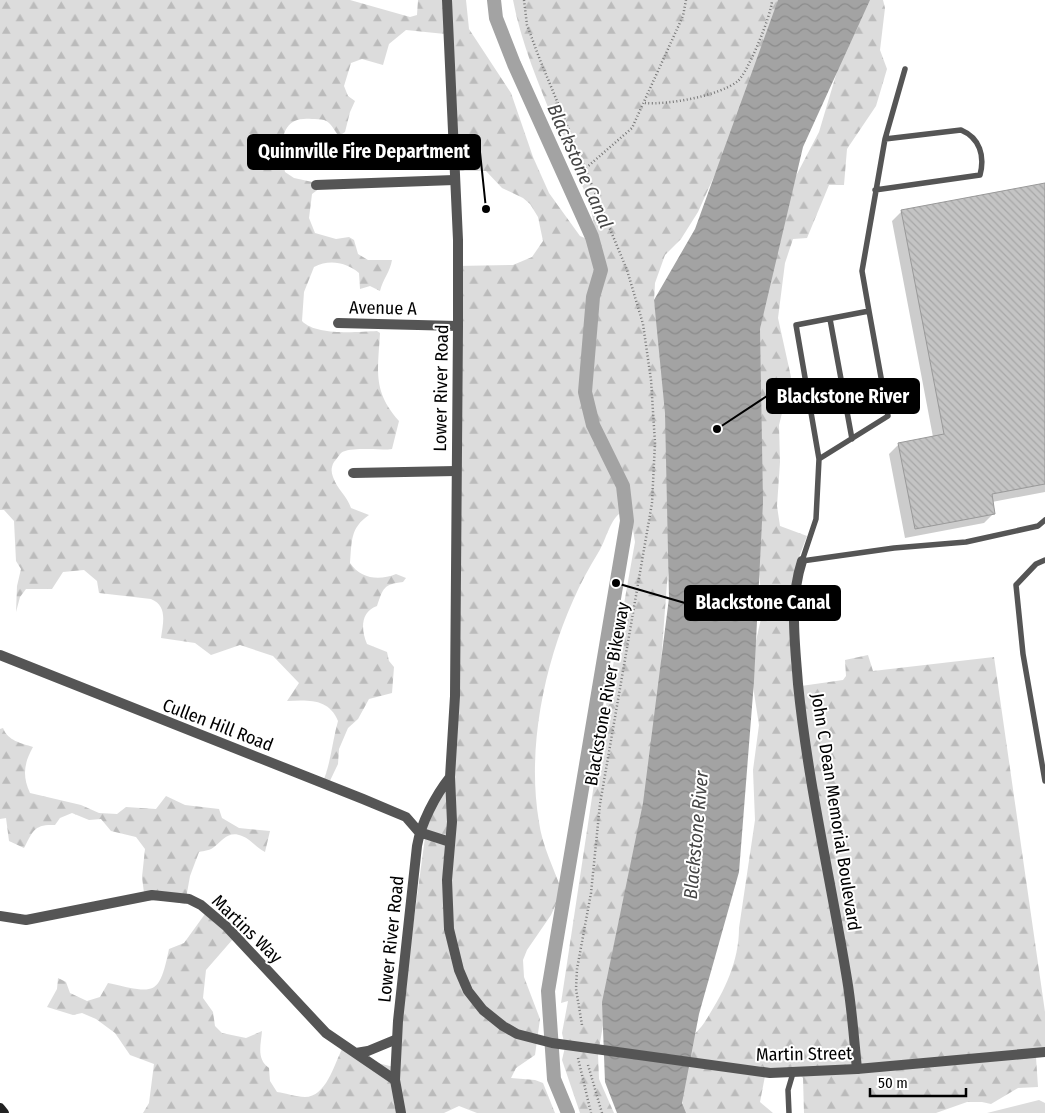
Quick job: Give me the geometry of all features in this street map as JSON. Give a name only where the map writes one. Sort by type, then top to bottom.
[{"type":"main road","points":[[0,1108],[4,1113]]},
{"type":"street","name":"Lower River Road","points":[[447,0],[458,240],[455,696],[450,777],[452,822],[448,912],[455,959],[474,1001],[503,1026],[536,1039]]},
{"type":"street","points":[[316,185],[454,180]]},
{"type":"street","name":"Avenue A","points":[[338,323],[458,326]]},
{"type":"street","points":[[354,472],[456,470]]},
{"type":"street","name":"John C Dean Memorial Boulevard","points":[[802,561],[795,582],[794,606],[801,707],[821,842],[848,981],[857,1069]]},
{"type":"street","name":"Cullen Hill Road","points":[[0,655],[406,817],[419,832]]},
{"type":"street","name":"Lower River Road","points":[[401,1113],[395,1080],[397,1040],[419,832],[441,788],[450,777]]},
{"type":"street","points":[[419,832],[450,842]]},
{"type":"street","name":"Martins Way","points":[[0,916],[26,920],[152,895],[189,899],[201,905],[227,927],[326,1033],[395,1080]]},
{"type":"street","name":"Martin Street","points":[[536,1039],[747,1071],[793,1073],[1045,1052]]},
{"type":"street","points":[[356,1053],[368,1051],[397,1040]]},
{"type":"lane","points":[[818,459],[888,416],[862,271],[875,190],[886,139],[905,70]]},
{"type":"lane","points":[[875,190],[980,175],[982,166],[979,143],[972,135],[961,130],[886,139]]},
{"type":"lane","points":[[869,311],[796,325],[818,459],[816,519],[802,561],[894,548],[966,542],[1038,526],[1045,520]]},
{"type":"lane","points":[[830,319],[852,439]]},
{"type":"lane","points":[[1045,560],[1036,564],[1016,585],[1024,654],[1045,782]]},
{"type":"lane","points":[[789,1113],[788,1090],[793,1073]]},
{"type":"path","name":"Blackstone River Bikeway","points":[[524,0],[528,25],[540,60],[627,270],[643,324],[651,380],[655,442],[652,503],[600,804],[590,901],[577,969],[576,988],[582,1025]]},
{"type":"path","points":[[586,168],[632,128],[683,16],[686,0]]},
{"type":"path","points":[[645,103],[656,104],[691,98],[728,87],[740,80],[772,10],[772,0]]},
{"type":"path","points":[[782,383],[798,381]]},
{"type":"path","points":[[578,1046],[586,1096],[591,1113]]},
{"type":"path","points":[[588,1065],[593,1088],[602,1113]]},
{"type":"green space","points":[[0,0],[350,0],[410,17],[417,15],[418,0],[466,0],[469,29],[511,93],[533,157],[549,193],[580,236],[594,242],[592,214],[587,199],[561,140],[532,65],[516,16],[513,0],[787,0],[743,112],[698,212],[681,239],[665,255],[655,283],[654,302],[666,349],[675,524],[667,583],[649,822],[605,1014],[598,1054],[599,1079],[614,1113],[580,1113],[562,1060],[565,1047],[562,1033],[568,1001],[561,1003],[605,711],[635,542],[631,517],[622,512],[611,524],[601,548],[567,614],[555,648],[539,718],[535,754],[535,788],[539,822],[545,848],[562,891],[551,915],[527,950],[523,960],[524,977],[540,1019],[535,1055],[516,1068],[511,1078],[535,1080],[543,1083],[555,1113],[477,1113],[459,1106],[444,1113],[143,1113],[149,1103],[154,1064],[130,1055],[115,1033],[96,1019],[82,1013],[73,1015],[47,1007],[57,989],[58,978],[66,982],[70,993],[87,1001],[100,997],[108,983],[136,989],[145,990],[152,988],[162,976],[169,949],[184,943],[205,914],[233,939],[206,970],[203,998],[213,1012],[215,1026],[222,1033],[246,1038],[262,1031],[261,1056],[269,1068],[270,1081],[277,1092],[305,1097],[319,1092],[328,1079],[342,1049],[365,1060],[394,1067],[426,830],[454,760],[456,266],[513,265],[532,257],[543,241],[538,217],[530,204],[523,198],[502,188],[486,171],[453,171],[445,34],[406,30],[389,44],[383,65],[362,59],[351,63],[344,86],[348,96],[355,101],[345,132],[339,136],[327,121],[323,120],[301,119],[287,127],[282,143],[285,172],[294,178],[317,183],[320,188],[312,194],[309,218],[315,233],[336,239],[349,237],[354,240],[358,254],[368,260],[392,260],[380,291],[370,286],[360,289],[359,273],[349,266],[331,262],[314,267],[304,292],[302,321],[308,326],[337,332],[377,331],[380,333],[378,369],[381,390],[384,400],[399,421],[392,449],[346,451],[340,454],[332,468],[335,481],[351,508],[369,515],[355,530],[350,563],[359,572],[371,577],[377,578],[396,574],[406,578],[403,582],[391,584],[385,588],[377,606],[367,613],[363,622],[367,644],[387,652],[389,661],[394,667],[392,693],[369,699],[358,719],[348,728],[339,749],[338,764],[327,787],[322,784],[338,721],[329,708],[318,702],[287,701],[299,683],[273,656],[240,645],[211,655],[195,643],[161,638],[163,616],[160,606],[156,602],[151,599],[99,593],[97,581],[84,570],[63,572],[52,589],[26,589],[20,597],[16,612],[17,586],[21,569],[16,561],[14,521],[4,510],[0,510]]},
{"type":"green space","points":[[861,0],[883,0],[885,8],[880,50],[887,69],[876,106],[847,149],[844,185],[829,185],[807,238],[793,239],[785,263],[778,318],[791,377],[779,425],[780,462],[777,506],[780,526],[807,536],[799,557],[794,605],[801,686],[843,680],[846,676],[845,660],[868,655],[873,671],[994,657],[1045,1012],[1045,1055],[1036,1057],[1038,1087],[1018,1088],[991,1104],[967,1102],[936,1113],[804,1113],[803,1078],[801,1076],[765,1076],[760,1102],[773,1113],[683,1113],[682,1061],[689,1042],[719,999],[733,965],[755,820],[753,770],[759,725],[750,667],[763,610],[756,548],[747,394],[787,193],[819,132],[847,38]]},
{"type":"green space","points":[[3,728],[12,739],[33,747],[25,770],[27,787],[30,793],[81,805],[99,813],[117,814],[126,807],[156,809],[166,796],[185,805],[219,809],[222,818],[239,828],[270,831],[265,852],[245,837],[233,834],[211,849],[199,852],[190,876],[185,904],[164,900],[145,901],[142,877],[145,849],[136,837],[111,831],[101,819],[89,820],[72,813],[60,818],[55,825],[38,827],[24,848],[9,841],[6,818],[0,819],[0,729]]},
{"type":"green space","points":[[1039,1100],[1045,1103],[1045,1113],[987,1113]]},
{"type":"water","points":[[778,0],[870,0],[803,147],[760,329],[763,502],[754,681],[739,872],[699,1014],[682,1103],[686,1113],[617,1113],[605,1082],[602,1002],[643,803],[669,598],[665,413],[654,300],[695,229]]},
{"type":"building","points":[[1045,183],[1045,484],[992,494],[995,514],[915,529],[898,443],[944,434],[901,210]]},
{"type":"waterway","name":"Blackstone Canal","points":[[494,0],[496,18],[514,64],[592,237],[601,270],[593,297],[585,392],[593,425],[623,486],[627,521],[548,991],[554,1079],[568,1113]]},
{"type":"place","name":"Quinnville Fire Department","points":[[486,209]]},
{"type":"place","name":"Blackstone River","points":[[717,429]]},
{"type":"place","name":"Blackstone Canal","points":[[616,583]]}]
